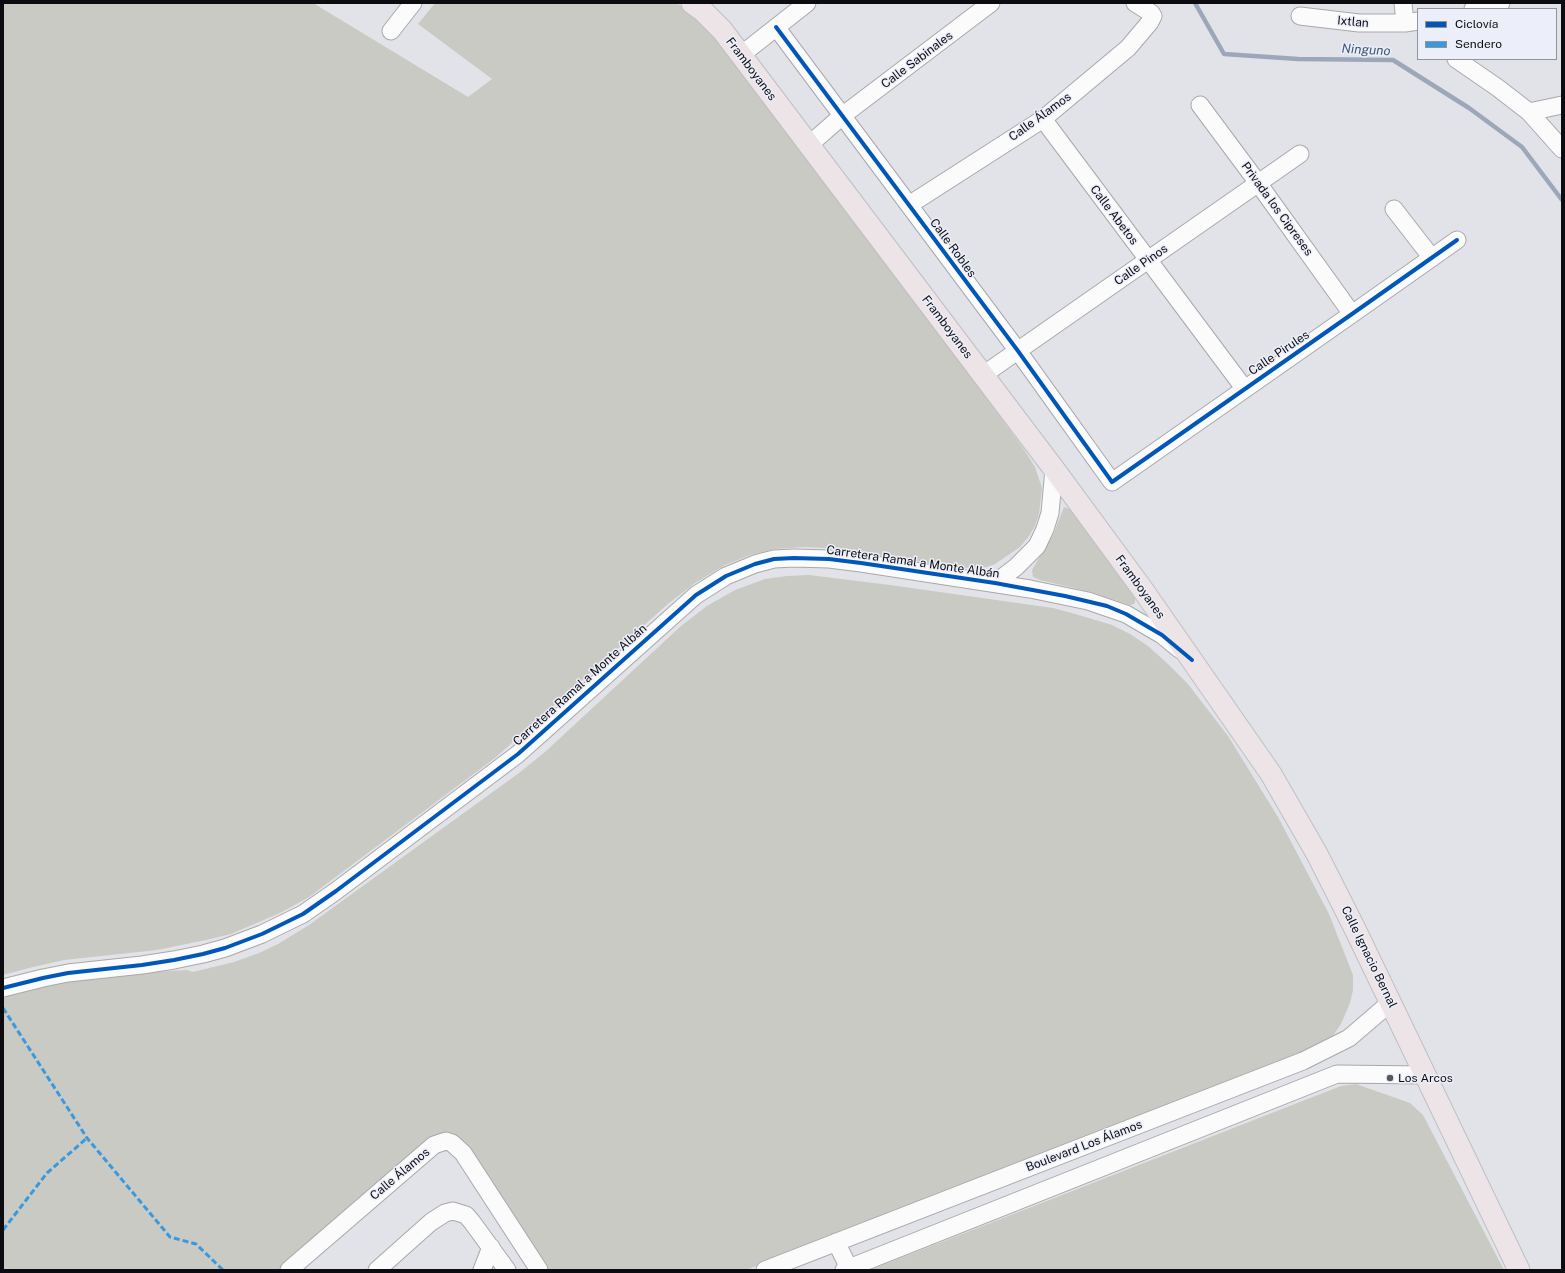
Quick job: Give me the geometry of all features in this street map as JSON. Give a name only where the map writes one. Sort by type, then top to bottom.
[{"type":"main road","name":"Framboyanes","points":[[692,3],[703,11],[722,30],[1054,469],[1192,660]]},
{"type":"main road","name":"Calle Ignacio Bernal","points":[[1192,660],[1248,738],[1288,802],[1317,854],[1391,1002],[1518,1270]]},
{"type":"street","points":[[391,31],[413,3]]},
{"type":"street","points":[[741,55],[807,3]]},
{"type":"street","name":"Calle Sabinales","points":[[808,145],[842,116],[991,3]]},
{"type":"street","name":"Calle Álamos","points":[[909,205],[1043,119],[1128,48],[1150,22],[1153,16],[1151,13],[1135,3]]},
{"type":"street","points":[[1403,3],[1414,25]]},
{"type":"street","points":[[1478,8],[1501,3]]},
{"type":"street","name":"Ixtlan","points":[[1300,16],[1359,24],[1414,25]]},
{"type":"street","name":"Calle Robles","points":[[776,27],[1018,352],[1112,482]]},
{"type":"street","points":[[1457,60],[1529,112],[1562,149]]},
{"type":"street","name":"Privada los Cipreses","points":[[1200,105],[1352,314]]},
{"type":"street","points":[[1529,112],[1562,105]]},
{"type":"street","name":"Calle Abetos","points":[[1043,119],[1244,388]]},
{"type":"street","name":"Calle Pinos","points":[[983,375],[1300,154]]},
{"type":"street","points":[[1394,209],[1432,258]]},
{"type":"street","name":"Calle Pirules","points":[[1112,482],[1456,240]]},
{"type":"street","points":[[995,583],[1016,567],[1037,546],[1045,529],[1050,513],[1054,469]]},
{"type":"street","name":"Carretera Ramal a Monte Albán","points":[[3,988],[62,974],[149,964],[203,954],[225,948],[262,934],[303,914],[336,891],[518,754],[696,595],[712,584],[755,564],[794,558],[816,558],[861,563],[995,583],[1065,596],[1107,606],[1145,624],[1162,635],[1192,660]]},
{"type":"street","name":"Boulevard Los Álamos","points":[[765,1270],[1303,1061],[1349,1038],[1391,1002]]},
{"type":"street","points":[[836,1242],[846,1269],[1337,1074],[1425,1075]]},
{"type":"street","name":"Calle Álamos","points":[[289,1270],[434,1145],[446,1141],[457,1146],[463,1153],[539,1270]]},
{"type":"street","points":[[377,1270],[431,1222],[445,1213],[453,1211],[466,1215],[507,1270]]},
{"type":"street","points":[[482,1270],[491,1247]]},
{"type":"shaded area","points":[[3,3],[313,3],[468,97],[492,79],[418,24],[435,3],[676,3],[690,11],[706,25],[748,74],[1023,448],[1035,467],[1042,488],[1039,514],[1035,526],[1020,547],[995,564],[987,567],[962,568],[828,548],[803,547],[775,549],[750,555],[725,565],[695,583],[669,603],[495,758],[309,897],[282,912],[231,934],[157,950],[64,960],[3,975]]},
{"type":"shaded area","points":[[1064,507],[1070,509],[1125,584],[1135,598],[1134,604],[1130,605],[1091,592],[1033,577],[1032,570],[1053,535]]},
{"type":"shaded area","points":[[809,575],[1053,608],[1112,625],[1130,634],[1148,646],[1188,684],[1228,736],[1278,817],[1329,914],[1353,975],[1353,990],[1350,1003],[1341,1024],[1332,1037],[1323,1045],[1305,1055],[746,1270],[546,1270],[457,1136],[281,1270],[3,1270],[3,998],[23,990],[54,983],[137,973],[187,970],[193,972],[234,962],[278,944],[309,925],[519,773],[545,752],[681,626],[707,606],[735,590],[765,579]]},
{"type":"shaded area","points":[[1356,1084],[1410,1103],[1423,1115],[1504,1270],[870,1270],[1341,1086]]},
{"type":"waterway","name":"Ninguno","points":[[1195,3],[1224,54],[1298,59],[1393,60],[1469,108],[1522,147],[1562,200]]},
{"type":"marked path","points":[[3,1008],[87,1138],[170,1237],[196,1244],[223,1270]]},
{"type":"marked path","points":[[3,1230],[47,1173],[87,1138]]},
{"type":"cycle path","points":[[776,27],[1018,351],[1112,482],[1457,240]]},
{"type":"cycle path","points":[[3,988],[68,973],[142,965],[203,954],[225,948],[262,934],[303,914],[336,891],[518,754],[696,595],[726,576],[755,564],[774,559],[829,559],[995,583],[1065,596],[1107,606],[1126,614],[1162,635],[1192,660]]},
{"type":"place","name":"Los Arcos","points":[[1390,1078]]}]
